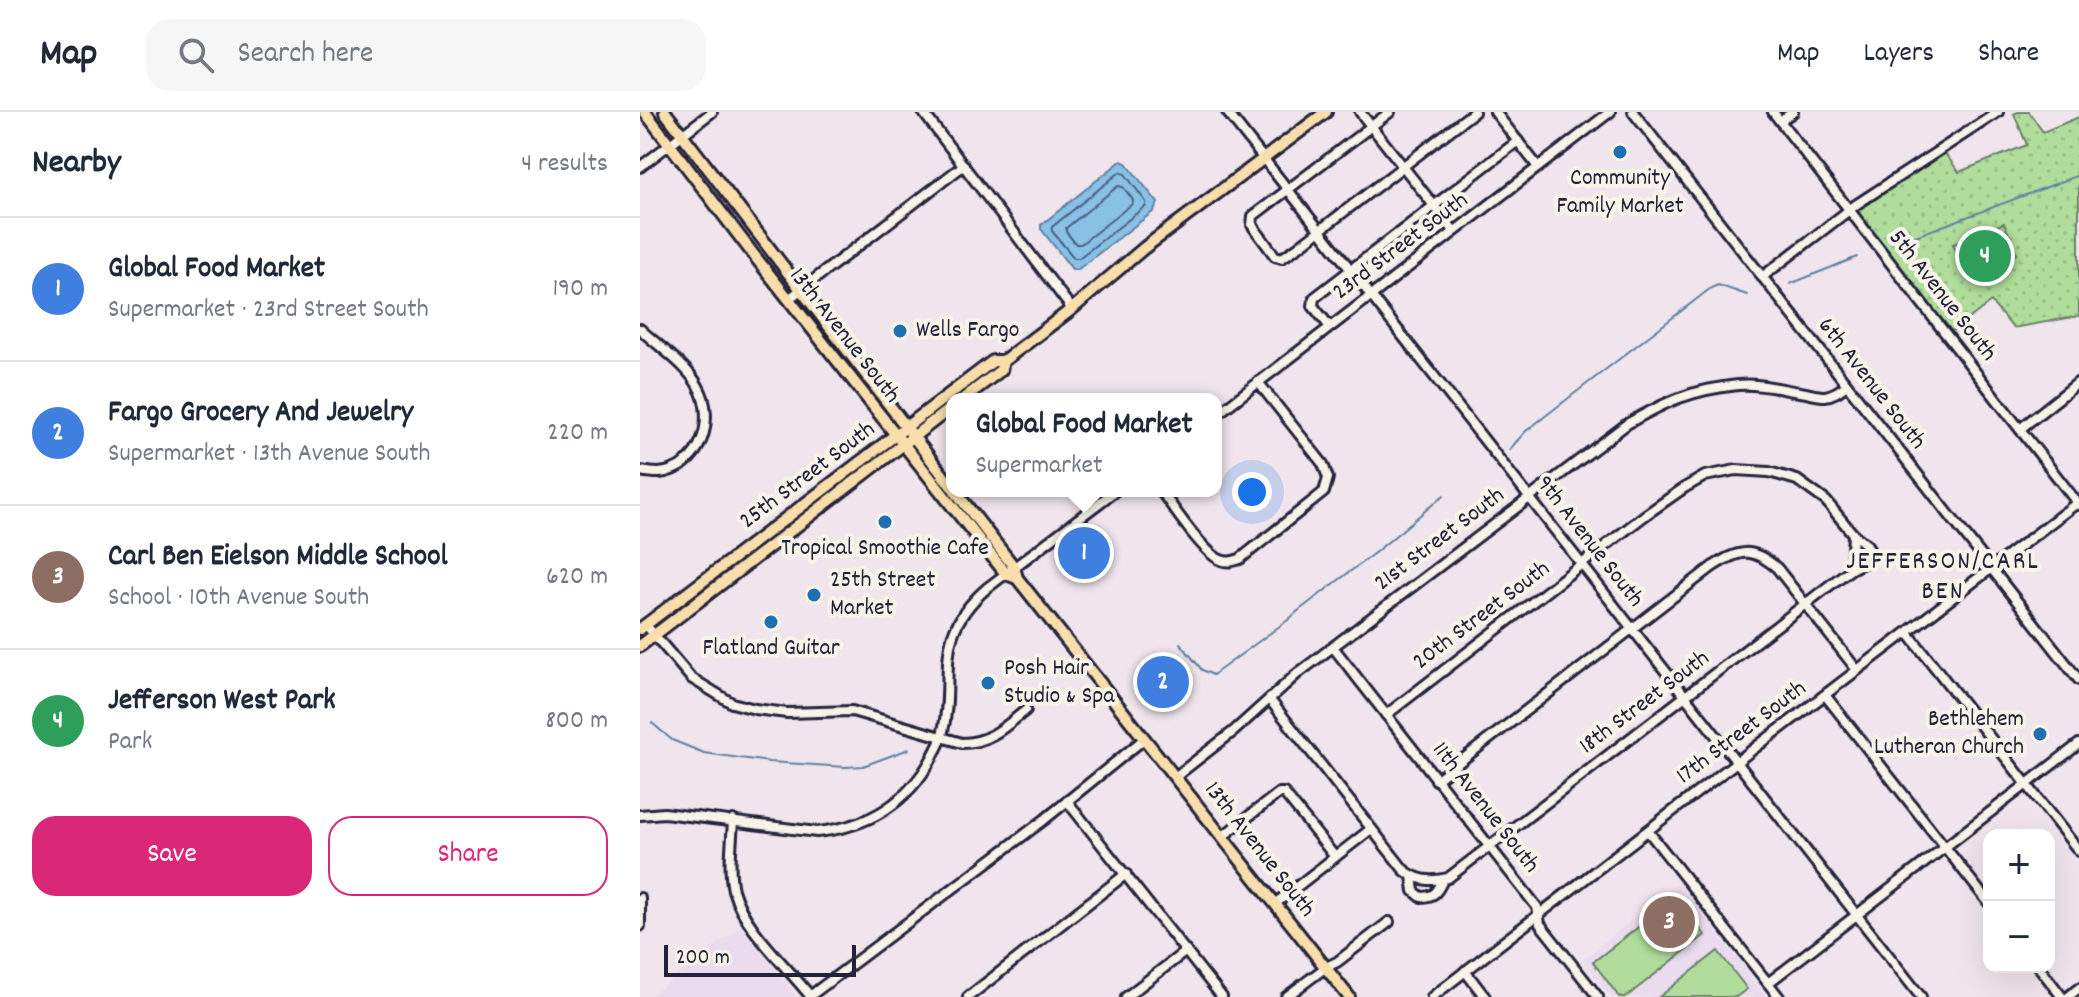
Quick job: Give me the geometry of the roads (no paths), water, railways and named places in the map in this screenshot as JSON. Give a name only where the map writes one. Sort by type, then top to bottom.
[{"type":"main road","name":"13th Avenue South","points":[[645,112],[753,254],[946,495]]},
{"type":"main road","name":"13th Avenue South","points":[[665,112],[946,479]]},
{"type":"main road","name":"25th Street South","points":[[951,393],[993,361],[1003,361],[1072,309],[1144,248],[1326,112]]},
{"type":"main road","name":"25th Street South","points":[[971,393],[1001,370],[1003,361]]},
{"type":"main road","name":"25th Street South","points":[[640,646],[900,440],[906,427],[946,397]]},
{"type":"main road","name":"25th Street South","points":[[643,627],[900,440],[913,437],[946,412]]},
{"type":"main road","name":"13th Avenue South","points":[[948,497],[1223,836],[1349,997]]},
{"type":"main road","name":"13th Avenue South","points":[[960,497],[1012,573]]},
{"type":"street","points":[[640,167],[712,112]]},
{"type":"street","points":[[923,112],[1072,309]]},
{"type":"street","name":"9th Avenue South","points":[[1227,112],[1921,997]]},
{"type":"street","points":[[1360,112],[1454,231]]},
{"type":"street","points":[[1390,112],[1253,216],[1251,222],[1275,256],[1282,258],[1474,112]]},
{"type":"street","points":[[1495,112],[1538,167]]},
{"type":"street","name":"23rd Street South","points":[[1222,410],[1610,112]]},
{"type":"street","name":"6th Avenue South","points":[[1633,112],[2079,680]]},
{"type":"street","name":"5th Avenue South","points":[[1773,112],[2078,504]]},
{"type":"street","points":[[1780,121],[1793,112]]},
{"type":"street","points":[[1762,277],[1849,210],[1998,112]]},
{"type":"street","points":[[1330,327],[1313,306],[1314,298],[1518,141]]},
{"type":"street","points":[[790,298],[964,165]]},
{"type":"street","points":[[640,329],[690,374],[705,400],[707,413],[706,432],[683,464],[661,473],[640,471]]},
{"type":"street","points":[[1166,497],[1209,552],[1219,560],[1229,562],[1240,559],[1321,496],[1327,486],[1327,472],[1323,464],[1258,382]]},
{"type":"street","points":[[2020,429],[2079,382]]},
{"type":"street","name":"21st Street South","points":[[1175,777],[1234,731],[1297,674],[1627,424],[1657,406],[1686,393],[1742,384],[1824,396],[1838,392],[1847,385]]},
{"type":"street","name":"20th Street South","points":[[1386,715],[1684,488],[1705,476],[1736,470],[1769,472],[1797,480],[1826,501],[1853,534]]},
{"type":"street","points":[[640,815],[664,813],[817,832],[857,824],[901,800],[921,776],[942,738],[947,657],[954,632],[968,606],[1107,497]]},
{"type":"street","name":"17th Street South","points":[[1432,997],[2078,504]]},
{"type":"street","points":[[1853,534],[1867,545],[1870,556],[1863,565],[1851,569],[1853,534]]},
{"type":"street","points":[[1436,780],[1712,567],[1737,554],[1749,552],[1763,556],[1777,568],[1857,670]]},
{"type":"street","name":"18th Street South","points":[[1412,876],[1431,881],[1448,878],[1851,569]]},
{"type":"street","points":[[643,627],[654,635],[691,678],[732,703],[755,709],[787,713],[852,711],[962,743],[986,740],[1026,710]]},
{"type":"street","points":[[1908,633],[2079,851]]},
{"type":"street","name":"11th Avenue South","points":[[1333,647],[1537,907],[1540,924],[1598,997]]},
{"type":"street","points":[[1825,695],[1987,901]]},
{"type":"street","points":[[1270,700],[1404,870],[1412,876],[1414,891],[1421,897],[1431,897],[1443,880]]},
{"type":"street","points":[[733,820],[731,868],[738,902],[754,929],[811,996],[1144,739]]},
{"type":"street","points":[[1768,983],[2079,744]]},
{"type":"street","points":[[1223,836],[1279,793],[1284,793],[1335,857]]},
{"type":"street","points":[[1067,801],[1222,997]]},
{"type":"street","points":[[1276,903],[1371,829]]},
{"type":"street","points":[[1648,831],[1779,997]]},
{"type":"street","points":[[968,997],[1126,874]]},
{"type":"street","points":[[640,898],[640,926]]},
{"type":"street","points":[[1286,997],[1389,922]]},
{"type":"street","points":[[1126,997],[1186,951]]},
{"type":"street","points":[[1465,971],[1485,997]]},
{"type":"street","points":[[2044,973],[2065,997],[2079,988]]},
{"type":"water","points":[[1121,161],[1126,163],[1158,203],[1154,211],[1077,270],[1072,269],[1041,225]]},
{"type":"waterway","points":[[1897,243],[2079,175]]},
{"type":"waterway","points":[[1790,284],[1857,257]]},
{"type":"waterway","points":[[1509,450],[1526,431],[1711,288],[1718,285],[1747,295]]},
{"type":"waterway","points":[[1180,643],[1202,670],[1213,675],[1377,551],[1444,495]]},
{"type":"waterway","points":[[652,723],[672,740],[704,753],[769,762],[863,766],[909,749]]},
{"type":"place","name":"Community Family Market","points":[[1620,152]]},
{"type":"place","name":"Jefferson West Park","points":[[1985,256]]},
{"type":"place","name":"Wells Fargo","points":[[900,331]]},
{"type":"place","name":"Tropical Smoothie Cafe","points":[[885,522]]},
{"type":"place","name":"Global Food Market","points":[[1084,553]]},
{"type":"place","name":"25th Street Market","points":[[814,595]]},
{"type":"place","name":"Flatland Guitar","points":[[771,622]]},
{"type":"place","name":"Fargo Grocery And Jewelry","points":[[1163,682]]},
{"type":"place","name":"Posh Hair Studio & Spa","points":[[988,683]]},
{"type":"place","name":"Bethlehem Lutheran Church","points":[[2040,734]]},
{"type":"place","name":"Carl Ben Eielson Middle School","points":[[1669,922]]},
{"type":"district","name":"JEFFERSON/CARL BEN","points":[[1943,577]]}]
